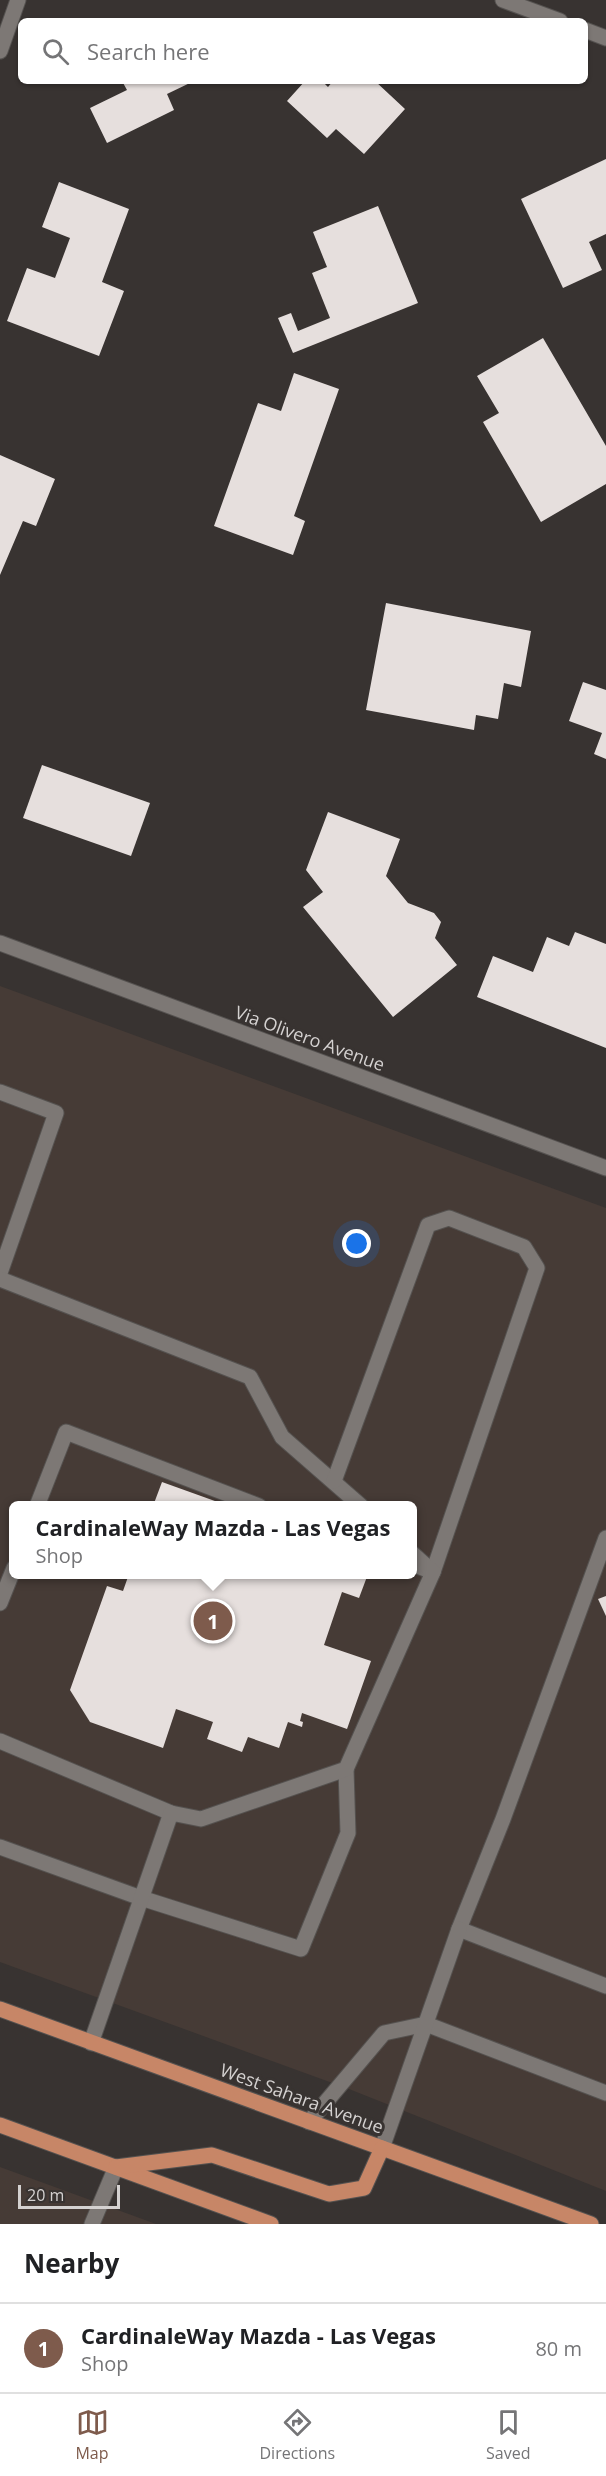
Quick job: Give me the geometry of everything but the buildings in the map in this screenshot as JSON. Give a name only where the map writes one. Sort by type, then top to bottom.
[{"type":"main road","name":"West Sahara Avenue","points":[[0,2009],[591,2224]]},
{"type":"main road","points":[[0,2125],[271,2224]]},
{"type":"main road","points":[[116,2167],[212,2155],[329,2194],[364,2188],[382,2148]]},
{"type":"street","points":[[0,51],[18,0]]},
{"type":"street","points":[[503,0],[552,18]]},
{"type":"street","points":[[588,31],[606,38]]},
{"type":"street","name":"Via Olivero Avenue","points":[[0,944],[606,1168]]},
{"type":"street","points":[[0,1092],[56,1113],[0,1273]]},
{"type":"street","points":[[0,1847],[141,1898],[301,1949],[348,1833],[346,1769],[433,1572],[537,1268],[524,1247],[449,1218],[428,1225],[334,1481]]},
{"type":"street","points":[[0,1279],[250,1377],[282,1437],[356,1501]]},
{"type":"street","points":[[39,1501],[66,1432],[246,1501]]},
{"type":"street","points":[[382,2148],[459,1929],[503,1819],[606,1538]]},
{"type":"street","points":[[417,1558],[433,1572]]},
{"type":"street","points":[[417,1566],[433,1572]]},
{"type":"street","points":[[0,1603],[10,1579]]},
{"type":"street","points":[[0,1742],[171,1813],[201,1819],[346,1769]]},
{"type":"street","points":[[91,2043],[171,1813]]},
{"type":"street","points":[[459,1929],[606,1986]]},
{"type":"street","points":[[309,2122],[384,2033],[426,2024],[606,2093]]},
{"type":"street","points":[[92,2224],[116,2167]]},
{"type":"shaded area","points":[[0,986],[606,1208],[606,2191],[349,2089],[0,1962]]},
{"type":"shaded area","points":[[0,2167],[156,2224],[0,2224]]},
{"type":"place","name":"CardinaleWay Mazda - Las Vegas","points":[[213,1621]]}]
